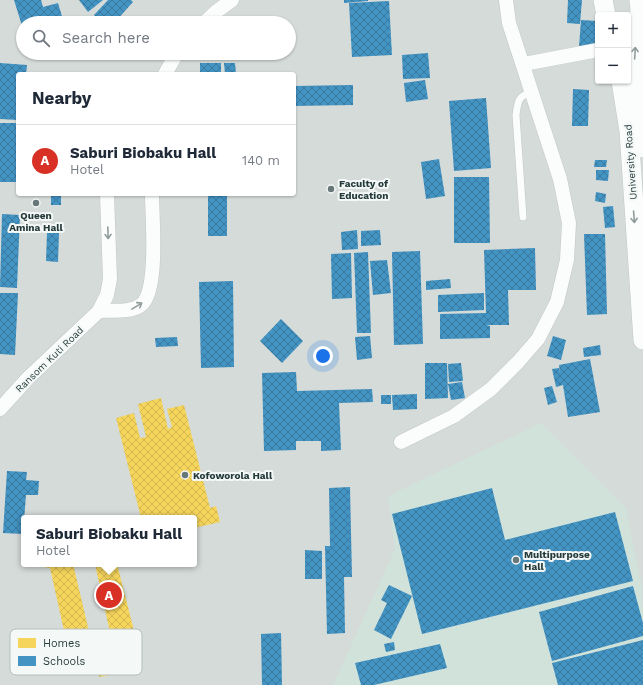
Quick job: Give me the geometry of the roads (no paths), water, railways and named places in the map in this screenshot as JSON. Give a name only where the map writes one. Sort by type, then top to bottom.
[{"type":"main road","points":[[603,0],[605,12]]},
{"type":"main road","name":"University Road","points":[[639,0],[640,10],[635,55],[643,148]]},
{"type":"main road","name":"University Road","points":[[621,84],[629,131],[643,340]]},
{"type":"street","points":[[213,16],[232,0]]},
{"type":"street","points":[[401,442],[454,416],[491,389],[518,362],[538,339],[557,302],[568,260],[569,223],[560,180],[524,64],[509,23],[506,0]]},
{"type":"street","points":[[524,64],[595,51]]},
{"type":"street","points":[[166,72],[174,60]]},
{"type":"street","points":[[107,196],[110,279],[107,295],[99,310],[132,309],[141,304],[148,294],[152,275],[152,196]]},
{"type":"street","name":"Ransom Kuti Road","points":[[0,408],[28,378],[99,310]]},
{"type":"lane","points":[[523,217],[516,115],[518,101],[522,95],[532,91]]},
{"type":"place","name":"Faculty of Education","points":[[331,189]]},
{"type":"place","name":"Queen Amina Hall","points":[[36,203]]},
{"type":"place","name":"Kofoworola Hall","points":[[185,475]]},
{"type":"place","name":"Multipurpose Hall","points":[[516,560]]},
{"type":"place","name":"Saburi Biobaku Hall","points":[[109,595]]}]
